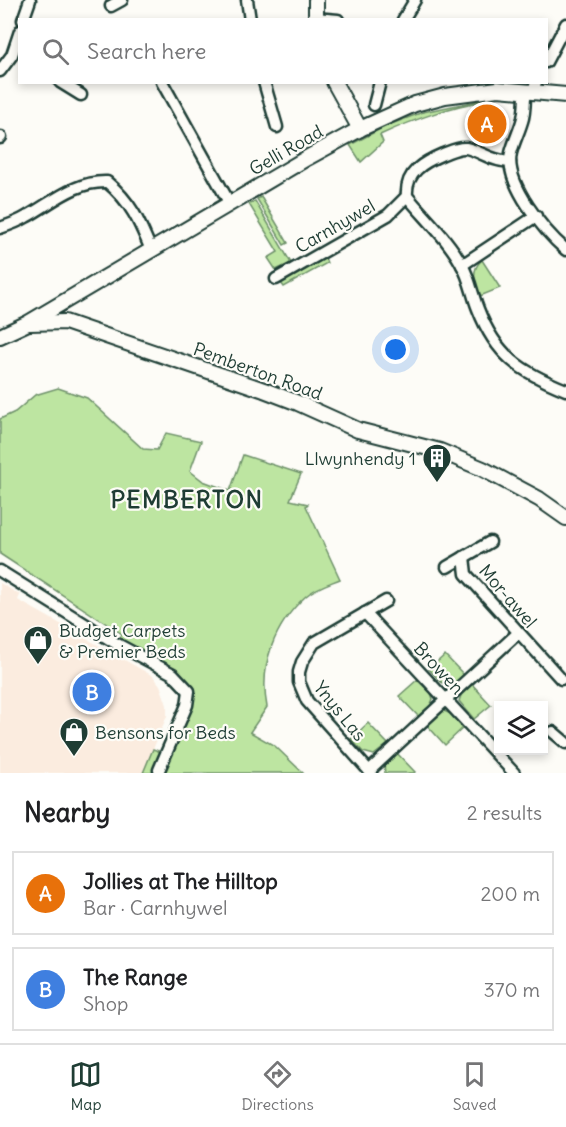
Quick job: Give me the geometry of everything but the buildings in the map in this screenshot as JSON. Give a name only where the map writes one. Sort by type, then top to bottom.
[{"type":"main road","points":[[316,0],[316,18]]},
{"type":"main road","points":[[335,84],[360,129]]},
{"type":"main road","name":"Gelli Road","points":[[0,336],[28,323],[360,129],[415,104],[445,96],[489,89],[532,88],[566,95]]},
{"type":"main road","points":[[28,323],[65,322],[63,311],[67,299]]},
{"type":"main road","name":"Pemberton Road","points":[[65,322],[264,390],[358,430],[440,452],[483,469],[539,499],[566,518]]},
{"type":"street","points":[[24,18],[30,0]]},
{"type":"street","points":[[111,6],[122,0]]},
{"type":"street","points":[[247,0],[250,18]]},
{"type":"street","points":[[404,18],[415,0]]},
{"type":"street","points":[[548,56],[566,24]]},
{"type":"street","points":[[2,68],[16,57]]},
{"type":"street","points":[[63,84],[81,95]]},
{"type":"street","points":[[163,84],[230,204]]},
{"type":"street","points":[[265,84],[278,127]]},
{"type":"street","points":[[374,105],[379,84]]},
{"type":"street","points":[[532,88],[510,154],[510,162],[518,188],[556,242],[566,250]]},
{"type":"street","name":"Carnhywel","points":[[276,279],[388,215],[407,196],[407,184],[423,162],[457,149],[469,149],[492,160],[510,162]]},
{"type":"street","points":[[0,228],[25,218],[74,188],[88,183],[108,182],[124,196],[141,225],[151,250]]},
{"type":"street","points":[[407,196],[455,253],[492,340],[522,370],[539,380],[566,390]]},
{"type":"street","points":[[462,265],[536,216]]},
{"type":"street","points":[[447,567],[490,542]]},
{"type":"street","name":"Mor-awel","points":[[464,557],[466,574],[561,679]]},
{"type":"street","points":[[0,571],[117,644],[173,674],[189,691],[187,705],[159,770]]},
{"type":"street","name":"Ynys Las","points":[[370,772],[307,701],[298,682],[302,662],[314,643],[386,601]]},
{"type":"street","name":"Browen","points":[[365,613],[514,773]]},
{"type":"street","points":[[370,772],[518,633]]},
{"type":"street","points":[[553,732],[566,743]]},
{"type":"shaded area","points":[[0,583],[20,595],[18,600],[153,676],[160,685],[167,705],[167,716],[143,773],[0,773]]},
{"type":"green space","points":[[482,100],[494,102],[467,104],[452,108],[420,118],[380,135],[383,142],[361,162],[350,145],[386,126],[423,112]]},
{"type":"green space","points":[[261,197],[288,243],[284,245],[257,199]]},
{"type":"green space","points":[[255,201],[291,263],[276,270],[268,258],[278,252],[249,204]]},
{"type":"green space","points":[[325,258],[327,263],[284,287],[281,283]]},
{"type":"green space","points":[[482,260],[500,288],[480,296],[475,281],[475,272]]},
{"type":"green space","points":[[58,388],[87,398],[143,449],[157,450],[166,433],[201,441],[190,471],[203,481],[230,491],[243,455],[301,474],[290,500],[308,504],[306,506],[340,579],[306,596],[295,607],[277,633],[267,661],[265,691],[267,707],[250,732],[275,746],[303,773],[143,773],[153,749],[161,752],[179,717],[183,702],[180,688],[155,666],[117,644],[122,634],[0,554],[0,419],[15,412],[35,395]]},
{"type":"green space","points":[[445,655],[464,675],[456,682],[447,685],[429,669]]},
{"type":"green space","points":[[417,680],[431,693],[433,699],[430,706],[418,716],[399,696]]},
{"type":"green space","points":[[471,683],[491,705],[474,719],[459,701],[463,690]]},
{"type":"green space","points":[[444,711],[451,714],[464,727],[445,745],[426,724]]},
{"type":"green space","points":[[368,723],[388,744],[374,755],[363,752],[351,739]]},
{"type":"green space","points":[[395,751],[414,773],[385,773],[384,764]]},
{"type":"place","name":"Jollies at The Hilltop","points":[[487,124]]},
{"type":"place","name":"Llwynhendy 1","points":[[437,484]]},
{"type":"place","name":"Budget Carpets & Premier Beds","points":[[38,666]]},
{"type":"place","name":"The Range","points":[[92,692]]},
{"type":"place","name":"Bensons for Beds","points":[[74,758]]},
{"type":"district","name":"PEMBERTON","points":[[187,499]]}]
